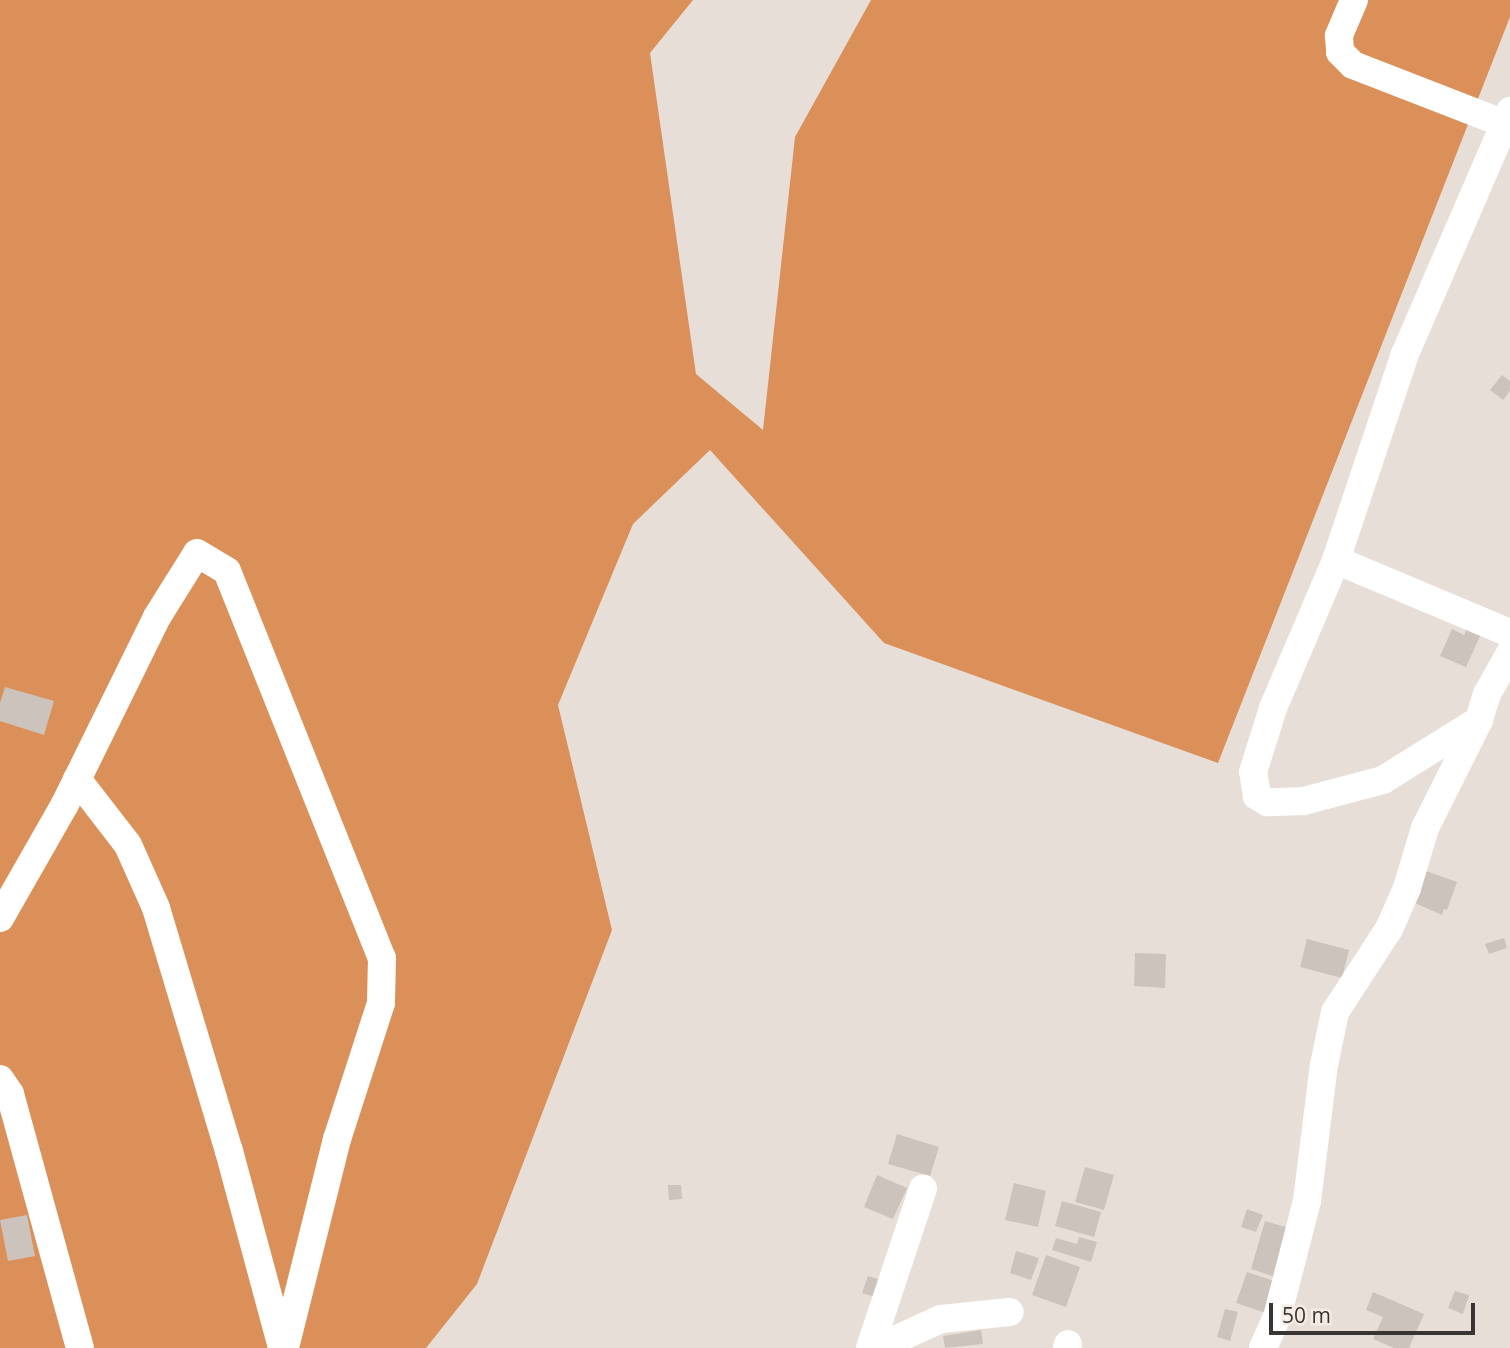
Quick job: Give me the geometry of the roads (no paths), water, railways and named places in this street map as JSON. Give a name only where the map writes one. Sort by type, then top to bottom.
[{"type":"street","points":[[1354,0],[1339,36],[1340,52],[1353,65],[1508,121],[1405,354],[1336,560],[1260,743],[1253,772],[1257,796],[1267,802],[1304,802],[1384,780],[1479,720]]},
{"type":"street","points":[[0,918],[77,779],[157,617],[197,553],[227,570],[382,958],[381,1003],[337,1139],[283,1348]]},
{"type":"street","points":[[1336,560],[1510,633]]},
{"type":"street","points":[[1263,1348],[1277,1317],[1307,1201],[1324,1065],[1335,1012],[1389,929],[1407,888],[1425,828],[1510,653]]},
{"type":"street","points":[[77,779],[128,845],[156,908],[229,1151],[283,1348]]},
{"type":"street","points":[[0,1079],[10,1094],[80,1348]]},
{"type":"street","points":[[870,1348],[923,1189]]},
{"type":"street","points":[[877,1348],[941,1319],[1010,1312]]}]
